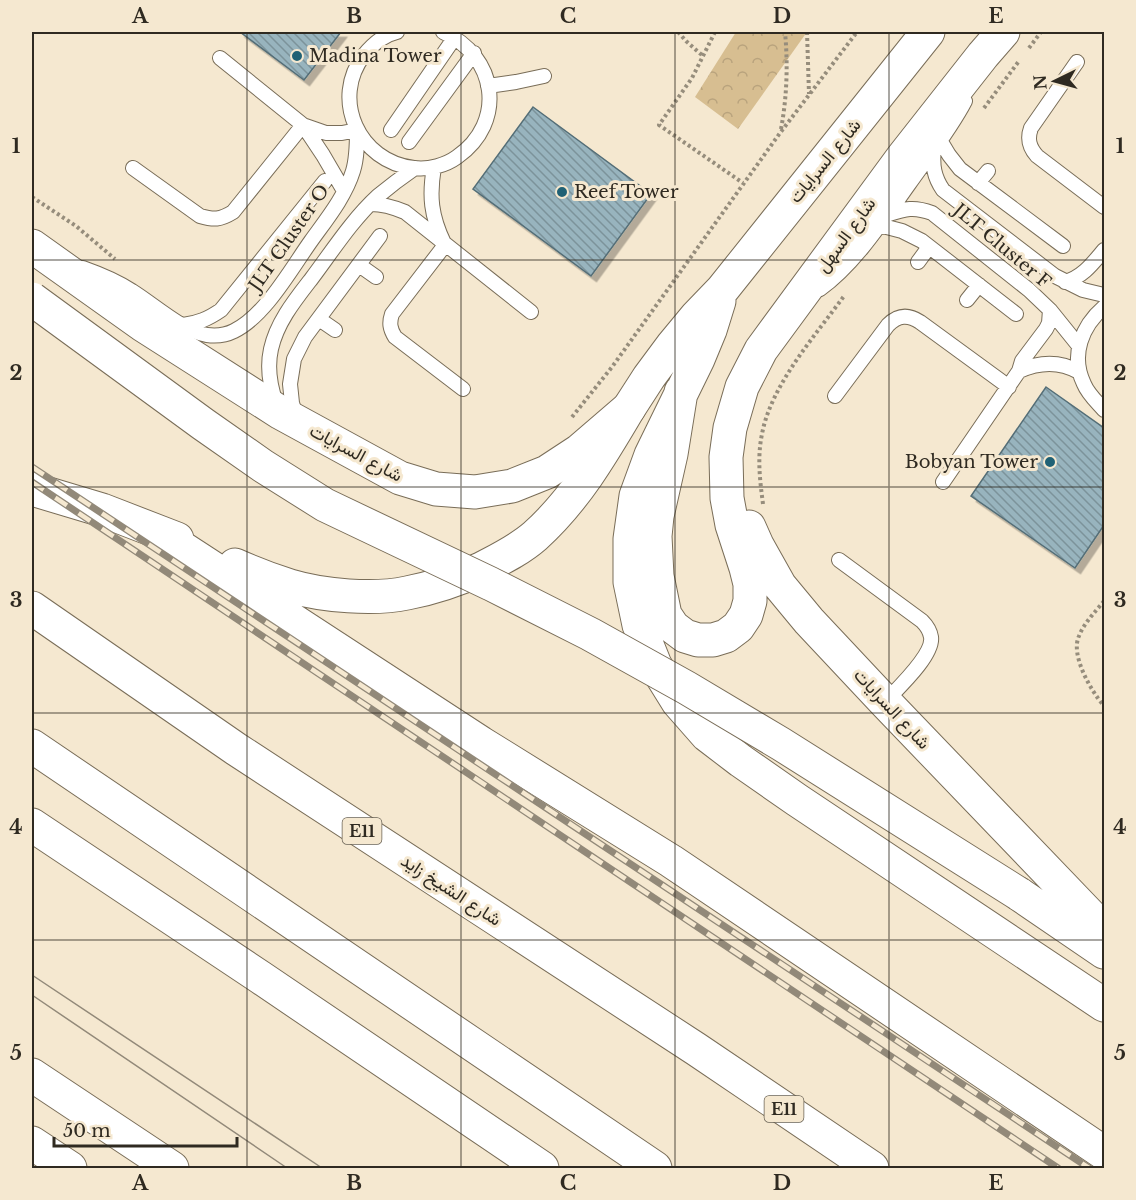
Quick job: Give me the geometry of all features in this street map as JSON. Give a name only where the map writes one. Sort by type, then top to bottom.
[{"type":"main road","name":"شارع السرايات","points":[[40,252],[143,325],[289,418],[400,478],[436,489],[475,492],[512,486],[547,472],[579,451],[628,408],[672,346],[722,290],[928,32]]},
{"type":"main road","name":"شارع السهل","points":[[726,457],[730,428],[742,387],[761,350],[902,158],[1004,46]]},
{"type":"main road","name":"شارع السرايات","points":[[722,290],[710,330],[698,359],[651,455],[636,496],[630,539],[630,582],[639,625],[655,665],[678,702],[707,735],[741,761],[1104,1005]]},
{"type":"main road","points":[[32,299],[246,454],[325,505],[590,634],[687,688],[781,744],[1018,894],[1104,952]]},
{"type":"main road","points":[[681,392],[671,454],[657,516],[656,566],[665,615],[673,627],[685,636],[698,640],[713,640],[726,636],[738,627],[746,615],[750,601],[750,584],[732,525],[726,457]]},
{"type":"main road","points":[[32,489],[102,510],[261,576],[291,586],[319,592],[377,596],[406,594],[461,578],[518,549],[535,536],[578,489],[628,408]]},
{"type":"main road","name":"شارع السرايات","points":[[726,457],[738,502],[756,545],[780,586],[809,621],[885,702],[1104,930]]},
{"type":"main road","points":[[156,531],[481,743],[671,861],[1104,1153]]},
{"type":"main road","name":"شارع الشيخ زايد","points":[[32,608],[236,749],[696,1049],[872,1168]]},
{"type":"main road","points":[[32,746],[655,1168]]},
{"type":"main road","points":[[32,825],[542,1168]]},
{"type":"main road","points":[[32,1075],[172,1168]]},
{"type":"main road","points":[[32,1143],[64,1166]]},
{"type":"lane","name":"JLT Cluster O","points":[[397,32],[391,33],[372,45],[358,63],[350,85],[350,108],[357,130],[371,150],[392,163],[415,168],[434,167],[451,161],[466,151],[477,137],[485,121],[489,104],[485,74],[474,53],[449,34]]},
{"type":"lane","points":[[391,130],[449,34]]},
{"type":"lane","points":[[795,304],[823,287],[847,265],[883,220],[937,144],[964,103],[978,71],[1004,46]]},
{"type":"lane","points":[[409,142],[474,53]]},
{"type":"lane","points":[[220,58],[303,125],[344,191]]},
{"type":"lane","points":[[1077,62],[1031,128],[1028,143],[1037,156],[1104,207]]},
{"type":"lane","points":[[488,86],[544,76]]},
{"type":"lane","points":[[303,125],[326,133],[342,134],[357,130]]},
{"type":"lane","points":[[133,168],[200,216],[212,219],[224,218],[233,212],[303,125]]},
{"type":"lane","name":"JLT Cluster O","points":[[40,252],[106,276],[183,325],[200,333],[219,335],[233,331],[246,323],[276,292],[333,209],[353,172],[357,151],[357,130]]},
{"type":"lane","points":[[937,144],[978,183],[1032,215],[1063,246]]},
{"type":"lane","name":"JLT Cluster F","points":[[937,144],[933,159],[934,171],[943,190],[1046,270],[1083,290],[1104,295]]},
{"type":"lane","points":[[434,167],[431,202],[445,244]]},
{"type":"lane","points":[[289,418],[273,394],[269,373],[270,351],[277,328],[346,232],[371,204],[415,168]]},
{"type":"lane","points":[[978,183],[988,171]]},
{"type":"lane","points":[[183,325],[209,318],[221,310],[252,262],[291,212],[325,181]]},
{"type":"lane","points":[[371,204],[382,204],[405,212],[531,312]]},
{"type":"lane","name":"JLT Cluster F","points":[[883,220],[910,208],[920,208],[932,213],[1029,290],[1050,310],[1079,346]]},
{"type":"lane","points":[[883,220],[929,247],[1016,314]]},
{"type":"lane","points":[[289,418],[292,403],[290,384],[294,359],[305,337],[380,236]]},
{"type":"lane","points":[[445,244],[392,314],[390,326],[395,337],[464,389]]},
{"type":"lane","points":[[918,262],[929,247]]},
{"type":"lane","points":[[1065,282],[1084,273],[1104,250]]},
{"type":"lane","points":[[359,266],[376,277]]},
{"type":"lane","points":[[967,300],[979,285]]},
{"type":"lane","points":[[1104,307],[1084,330],[1078,359],[1084,384],[1104,410]]},
{"type":"lane","points":[[943,482],[1009,387],[1022,361],[1046,329],[1050,310]]},
{"type":"lane","points":[[835,396],[888,325],[899,317],[907,316],[920,322],[1009,387]]},
{"type":"lane","points":[[319,319],[335,330]]},
{"type":"lane","points":[[1019,371],[1050,364],[1071,367],[1080,372]]},
{"type":"lane","points":[[840,560],[922,621],[929,629],[932,639],[930,649],[885,702]]},
{"type":"lane","points":[[32,839],[71,852]]},
{"type":"path","points":[[678,32],[704,56]]},
{"type":"path","points":[[715,32],[692,78],[659,125],[743,183]]},
{"type":"path","points":[[780,133],[785,105],[787,59],[785,32]]},
{"type":"path","points":[[807,32],[809,94]]},
{"type":"path","points":[[567,422],[612,367],[743,183],[857,32]]},
{"type":"path","points":[[1004,46],[1041,32]]},
{"type":"path","points":[[977,117],[1020,60]]},
{"type":"path","points":[[32,197],[76,226],[120,263]]},
{"type":"path","points":[[1104,601],[1084,626],[1078,636],[1076,646],[1090,686],[1104,706]]},
{"type":"green space","points":[[736,32],[807,32],[738,129],[695,97]]},
{"type":"building","name":"Madina Tower","points":[[240,32],[341,32],[304,80]]},
{"type":"building","name":"Reef Tower","points":[[533,107],[651,194],[591,276],[473,189]]},
{"type":"building","name":"Bobyan Tower","points":[[1046,387],[1104,428],[1104,525],[1075,568],[971,496]]},
{"type":"tram line","points":[[32,975],[322,1168]]},
{"type":"tram line","points":[[32,995],[287,1168]]},
{"type":"railway","points":[[32,467],[1089,1168]]},
{"type":"railway","points":[[32,482],[1058,1168]]},
{"type":"place","name":"Madina Tower","points":[[297,56]]},
{"type":"place","name":"Reef Tower","points":[[562,192]]},
{"type":"place","name":"Bobyan Tower","points":[[1050,462]]}]
